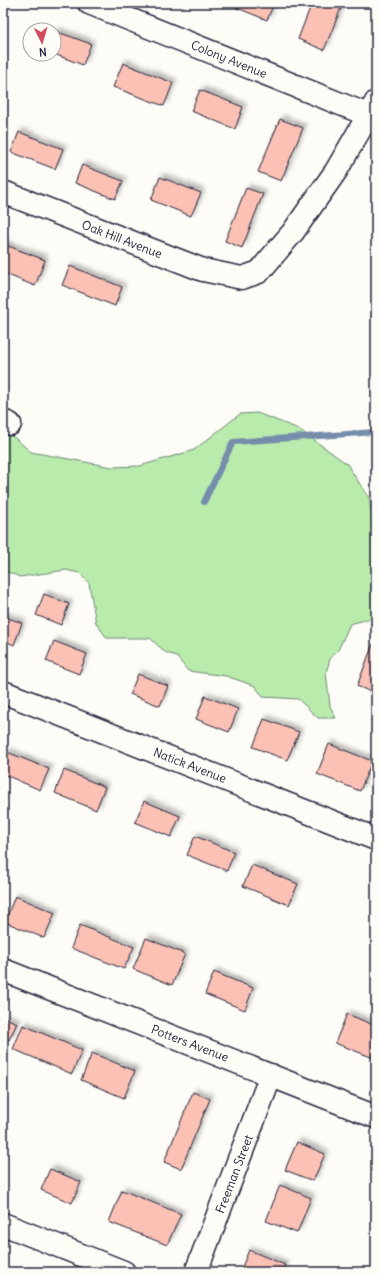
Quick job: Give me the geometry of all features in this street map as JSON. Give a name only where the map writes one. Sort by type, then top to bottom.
[{"type":"street","name":"Colony Avenue","points":[[89,3],[372,109]]},
{"type":"street","name":"Oak Hill Avenue","points":[[3,192],[203,270],[242,278],[259,272],[293,232],[336,171],[372,109]]},
{"type":"street","name":"Natick Avenue","points":[[3,692],[376,839]]},
{"type":"street","name":"Potters Avenue","points":[[3,970],[376,1117]]},
{"type":"street","name":"Freeman Street","points":[[196,1272],[271,1076]]},
{"type":"street","points":[[3,1224],[124,1272]]},
{"type":"green space","points":[[257,413],[299,429],[347,464],[369,498],[376,542],[376,617],[350,624],[338,650],[330,659],[326,673],[330,706],[336,718],[318,718],[298,699],[263,697],[255,686],[226,676],[188,671],[176,656],[165,652],[150,638],[107,638],[96,623],[89,583],[79,573],[66,570],[20,577],[3,570],[3,428],[31,452],[112,467],[140,466],[194,450],[240,414]]},
{"type":"building","points":[[230,3],[274,3],[267,20],[230,5]]},
{"type":"building","points":[[312,3],[343,3],[324,50],[298,39]]},
{"type":"building","points":[[62,34],[91,44],[83,65],[62,57]]},
{"type":"building","points":[[123,63],[173,83],[164,106],[113,87]]},
{"type":"building","points":[[200,90],[243,107],[235,129],[191,111]]},
{"type":"building","points":[[280,119],[303,128],[281,181],[258,172]]},
{"type":"building","points":[[19,132],[63,149],[55,169],[11,152]]},
{"type":"building","points":[[82,165],[123,181],[115,199],[75,183]]},
{"type":"building","points":[[160,177],[201,193],[191,216],[151,200]]},
{"type":"building","points":[[246,188],[263,194],[242,248],[225,241]]},
{"type":"building","points":[[3,244],[45,260],[35,286],[3,273]]},
{"type":"building","points":[[70,266],[122,287],[115,306],[62,285]]},
{"type":"building","points":[[44,594],[69,604],[61,625],[36,615]]},
{"type":"building","points":[[3,616],[22,623],[14,645],[3,640]]},
{"type":"building","points":[[54,641],[87,654],[79,674],[46,661]]},
{"type":"building","points":[[373,644],[376,645],[376,694],[357,686]]},
{"type":"building","points":[[138,674],[168,686],[160,706],[130,694]]},
{"type":"building","points":[[205,696],[238,709],[229,732],[196,719]]},
{"type":"building","points":[[264,719],[299,732],[287,760],[253,747]]},
{"type":"building","points":[[329,744],[372,761],[360,791],[317,774]]},
{"type":"building","points":[[7,752],[49,769],[40,790],[3,774],[3,762]]},
{"type":"building","points":[[64,770],[105,787],[96,810],[55,793]]},
{"type":"building","points":[[144,801],[180,816],[171,837],[135,822]]},
{"type":"building","points":[[195,836],[234,852],[227,871],[187,855]]},
{"type":"building","points":[[252,865],[298,884],[289,905],[243,886]]},
{"type":"building","points":[[15,896],[55,913],[44,938],[5,922]]},
{"type":"building","points":[[80,925],[134,947],[124,969],[71,948]]},
{"type":"building","points":[[146,938],[185,954],[172,985],[133,969]]},
{"type":"building","points":[[214,972],[253,988],[245,1010],[205,994]]},
{"type":"building","points":[[347,1014],[376,1026],[376,1059],[335,1043]]},
{"type":"building","points":[[3,1017],[17,1023],[9,1040],[3,1037]]},
{"type":"building","points":[[23,1025],[82,1050],[72,1074],[13,1049]]},
{"type":"building","points":[[92,1053],[135,1071],[124,1098],[81,1080]]},
{"type":"building","points":[[193,1092],[210,1099],[181,1169],[164,1162]]},
{"type":"building","points":[[297,1142],[325,1154],[313,1181],[285,1170]]},
{"type":"building","points":[[50,1169],[81,1182],[72,1203],[41,1190]]},
{"type":"building","points":[[280,1185],[311,1198],[297,1233],[266,1221]]},
{"type":"building","points":[[122,1190],[181,1214],[167,1245],[109,1222]]},
{"type":"building","points":[[249,1250],[285,1265],[282,1272],[240,1272]]},
{"type":"waterway","points":[[204,502],[233,442],[376,432]]}]
